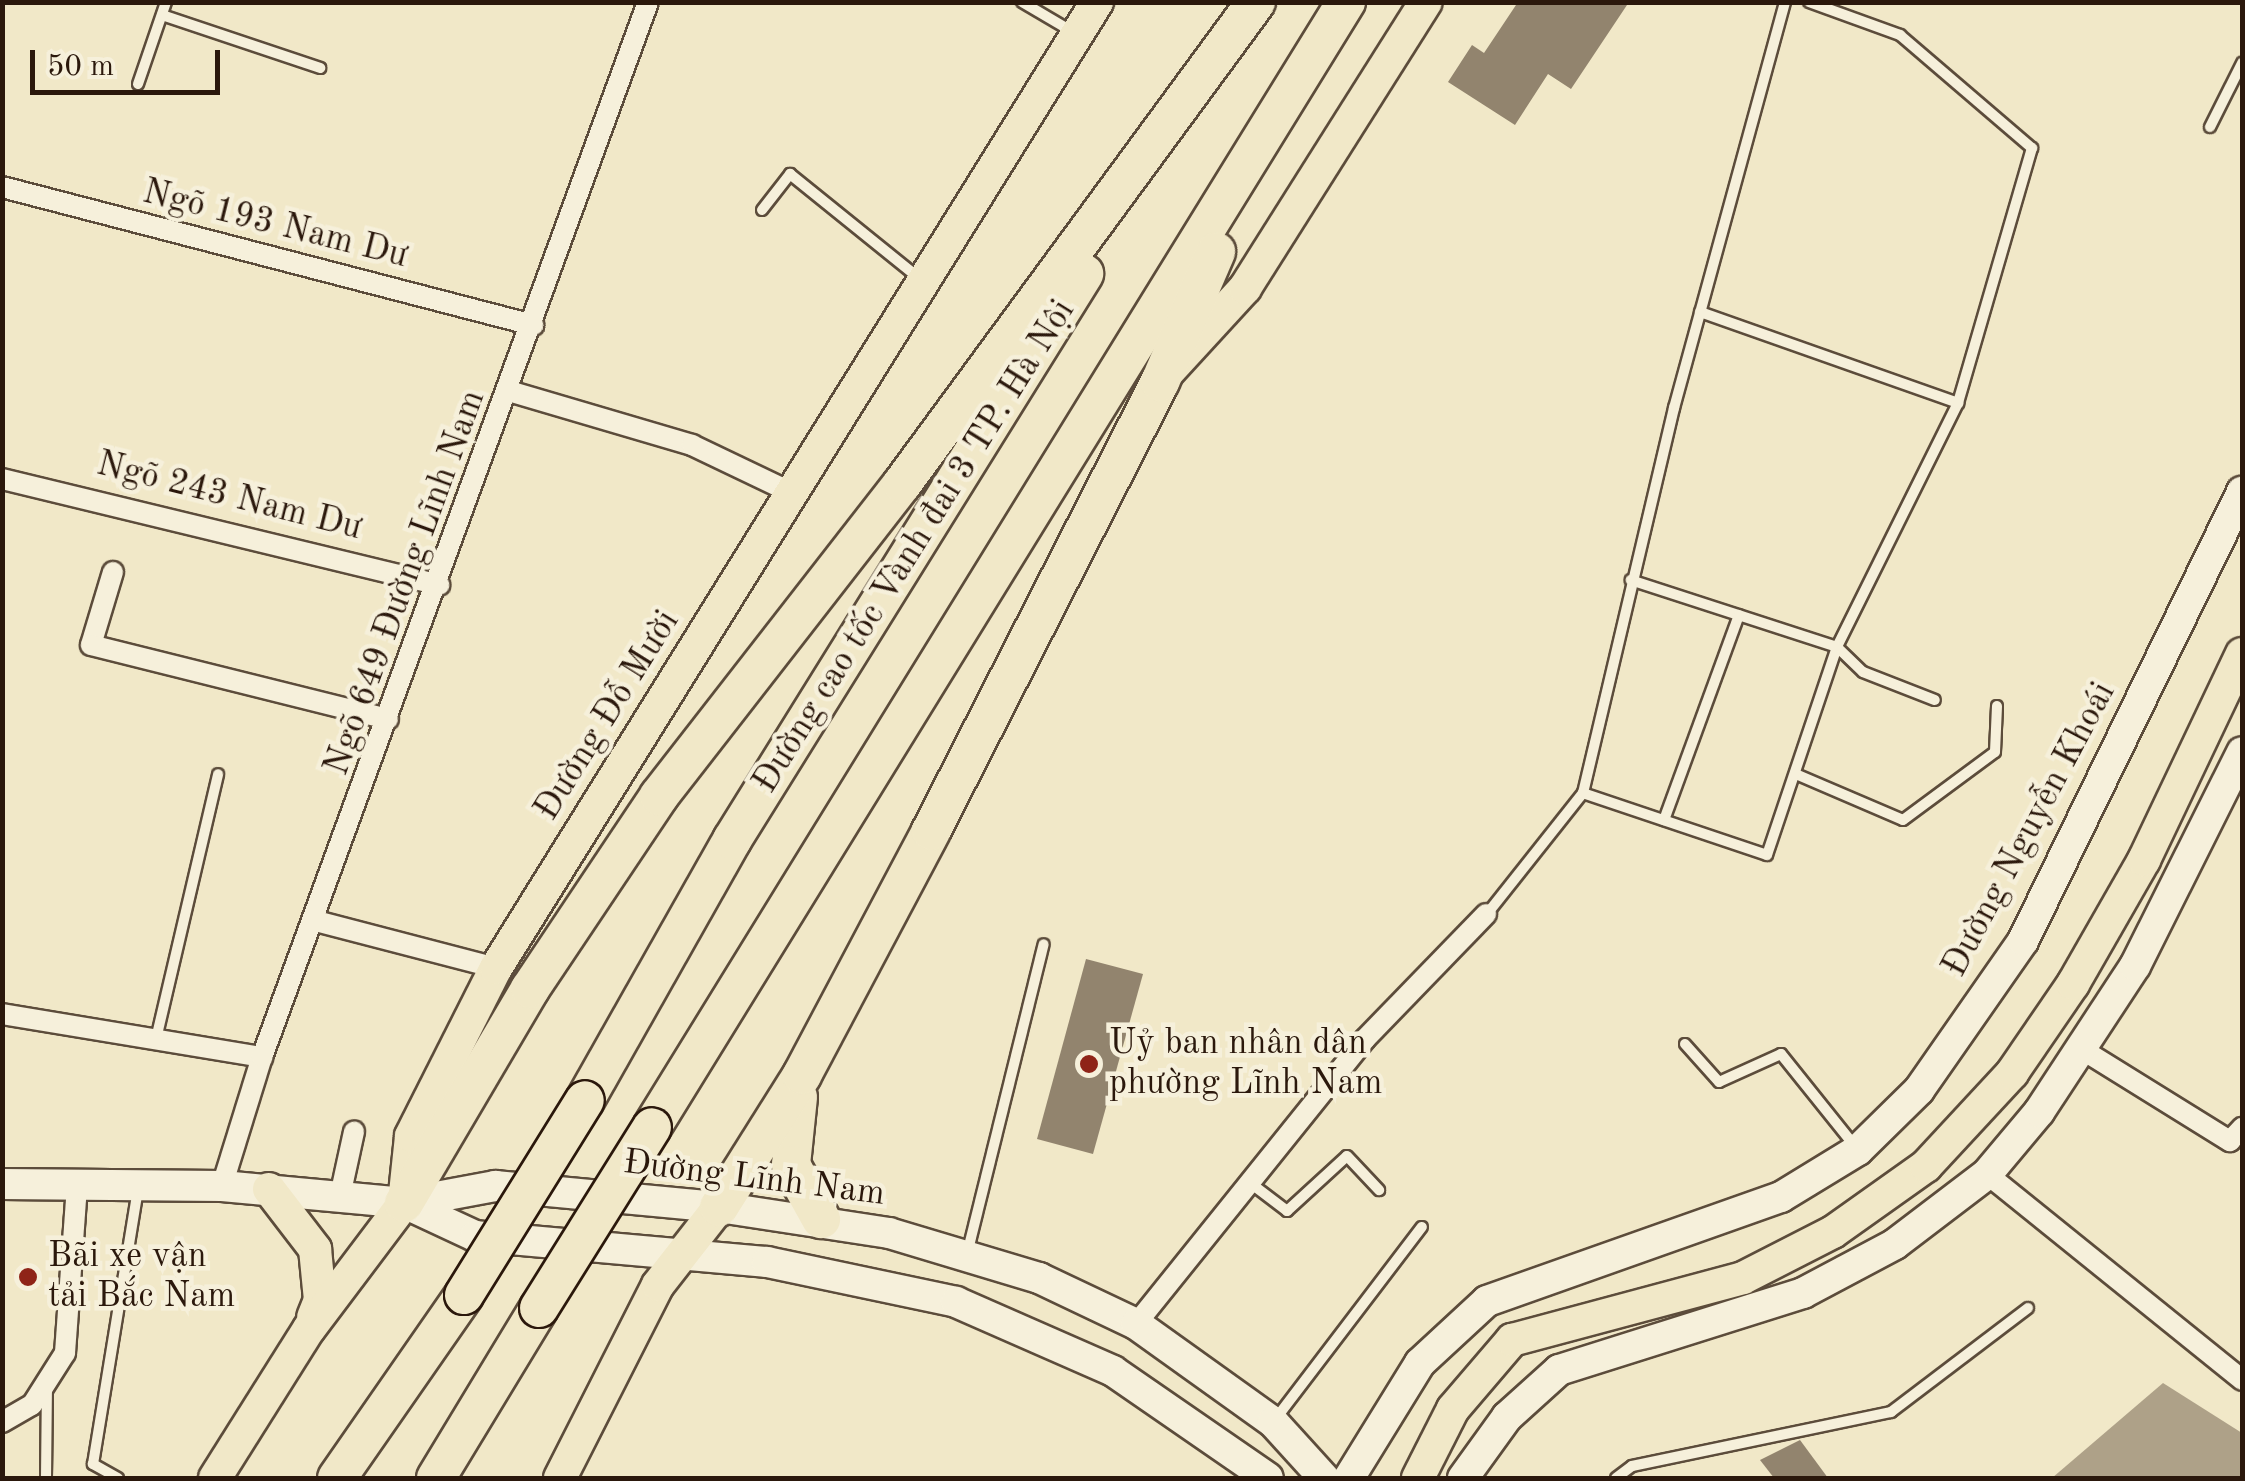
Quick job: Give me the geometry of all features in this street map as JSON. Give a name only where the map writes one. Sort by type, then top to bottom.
[{"type":"highway","name":"Đường cao tốc Vành đai 3 TP. Hà Nội","points":[[337,1478],[464,1295],[586,1100],[732,840],[1257,2]]},
{"type":"highway","points":[[404,1202],[530,989],[659,796],[902,484],[1257,2]]},
{"type":"highway","points":[[436,1478],[1346,2]]},
{"type":"highway","points":[[720,1207],[802,1074],[1160,382],[1271,126]]},
{"type":"highway","points":[[802,1074],[791,1166],[820,1219]]},
{"type":"main road","name":"Đường Đỗ Mười","points":[[404,1202],[411,1136],[496,968],[1098,2]]},
{"type":"main road","points":[[1160,382],[1245,288],[1426,2]]},
{"type":"main road","points":[[1418,1478],[1454,1409],[1512,1340],[1743,1278],[1833,1232],[1939,1153],[2012,1073],[2073,984],[2144,860],[2242,654]]},
{"type":"main road","points":[[270,1189],[315,1249],[320,1300],[309,1329]]},
{"type":"main road","points":[[214,1478],[309,1329],[404,1202]]},
{"type":"main road","points":[[560,1478],[683,1250],[720,1207]]},
{"type":"street","name":"Ngõ 649 Đường Lĩnh Nam","points":[[222,1186],[262,1057],[512,392],[641,4]]},
{"type":"street","name":"Ngõ 193 Nam Dư","points":[[2,187],[532,325]]},
{"type":"street","points":[[512,392],[692,446],[792,493]]},
{"type":"street","name":"Ngõ 243 Nam Dư","points":[[2,479],[439,585]]},
{"type":"street","name":"Đường Nguyễn Khoái","points":[[1349,1478],[1420,1363],[1487,1302],[1766,1203],[1858,1150],[1919,1090],[2023,941],[2242,492]]},
{"type":"street","points":[[113,572],[91,646],[388,719]]},
{"type":"street","points":[[1463,1478],[1507,1417],[1560,1370],[1803,1294],[1895,1244],[1987,1174],[2082,1050],[2144,950],[2242,752]]},
{"type":"street","points":[[1136,1324],[1365,1039],[1486,914]]},
{"type":"street","points":[[316,921],[496,968]]},
{"type":"street","points":[[2,1014],[262,1057]]},
{"type":"street","points":[[2082,1050],[2230,1141],[2242,1128]]},
{"type":"street","points":[[340,1196],[354,1132]]},
{"type":"street","points":[[1987,1174],[2242,1380]]},
{"type":"street","name":"Đường Lĩnh Nam","points":[[2,1184],[222,1186],[404,1202],[494,1186],[820,1219],[967,1255],[1136,1324],[1274,1422],[1324,1478]]},
{"type":"street","points":[[2,1422],[47,1387],[65,1353],[78,1185]]},
{"type":"street","name":"Đường Lĩnh Nam","points":[[404,1202],[475,1236],[683,1250],[874,1280],[1043,1336],[1113,1371],[1268,1478]]},
{"type":"lane","points":[[138,84],[166,2]]},
{"type":"lane","points":[[1022,2],[1078,35]]},
{"type":"lane","points":[[1486,914],[1583,793],[1631,580],[1785,2]]},
{"type":"lane","points":[[1583,793],[1767,855],[1798,775],[1837,646],[1958,404],[2032,148],[1900,34],[1808,2]]},
{"type":"lane","points":[[162,16],[320,68]]},
{"type":"lane","points":[[2210,127],[2242,63]]},
{"type":"lane","points":[[762,210],[790,174],[924,282]]},
{"type":"lane","points":[[1700,312],[1958,404]]},
{"type":"lane","points":[[1631,580],[1837,646],[1863,672],[1935,700]]},
{"type":"lane","points":[[1664,820],[1739,615]]},
{"type":"lane","points":[[1798,775],[1903,820],[1995,752],[1997,706]]},
{"type":"lane","points":[[156,1040],[218,774]]},
{"type":"lane","points":[[967,1255],[1044,944]]},
{"type":"lane","points":[[1684,1044],[1719,1082],[1781,1054],[1858,1150]]},
{"type":"lane","points":[[1248,1181],[1287,1211],[1348,1156],[1379,1190]]},
{"type":"lane","points":[[118,1478],[93,1464],[138,1187]]},
{"type":"lane","points":[[1274,1422],[1422,1227]]},
{"type":"lane","points":[[1616,1478],[1632,1466],[1891,1412],[2028,1308]]},
{"type":"lane","points":[[46,1478],[47,1387]]},
{"type":"shaded area","points":[[2163,1383],[2242,1433],[2242,1478],[2052,1478]]},
{"type":"building","points":[[1518,2],[1629,2],[1571,89],[1548,74],[1515,125],[1448,82],[1472,45],[1484,53]]},
{"type":"building","name":"Uỷ ban nhân dân phường Lĩnh Nam","points":[[1086,959],[1143,974],[1093,1154],[1037,1139]]},
{"type":"building","points":[[1800,1440],[1828,1478],[1774,1478],[1760,1460]]},
{"type":"place","name":"Uỷ ban nhân dân phường Lĩnh Nam","points":[[1089,1064]]},
{"type":"place","name":"Bãi xe vận tải Bắc Nam","points":[[28,1277]]}]
